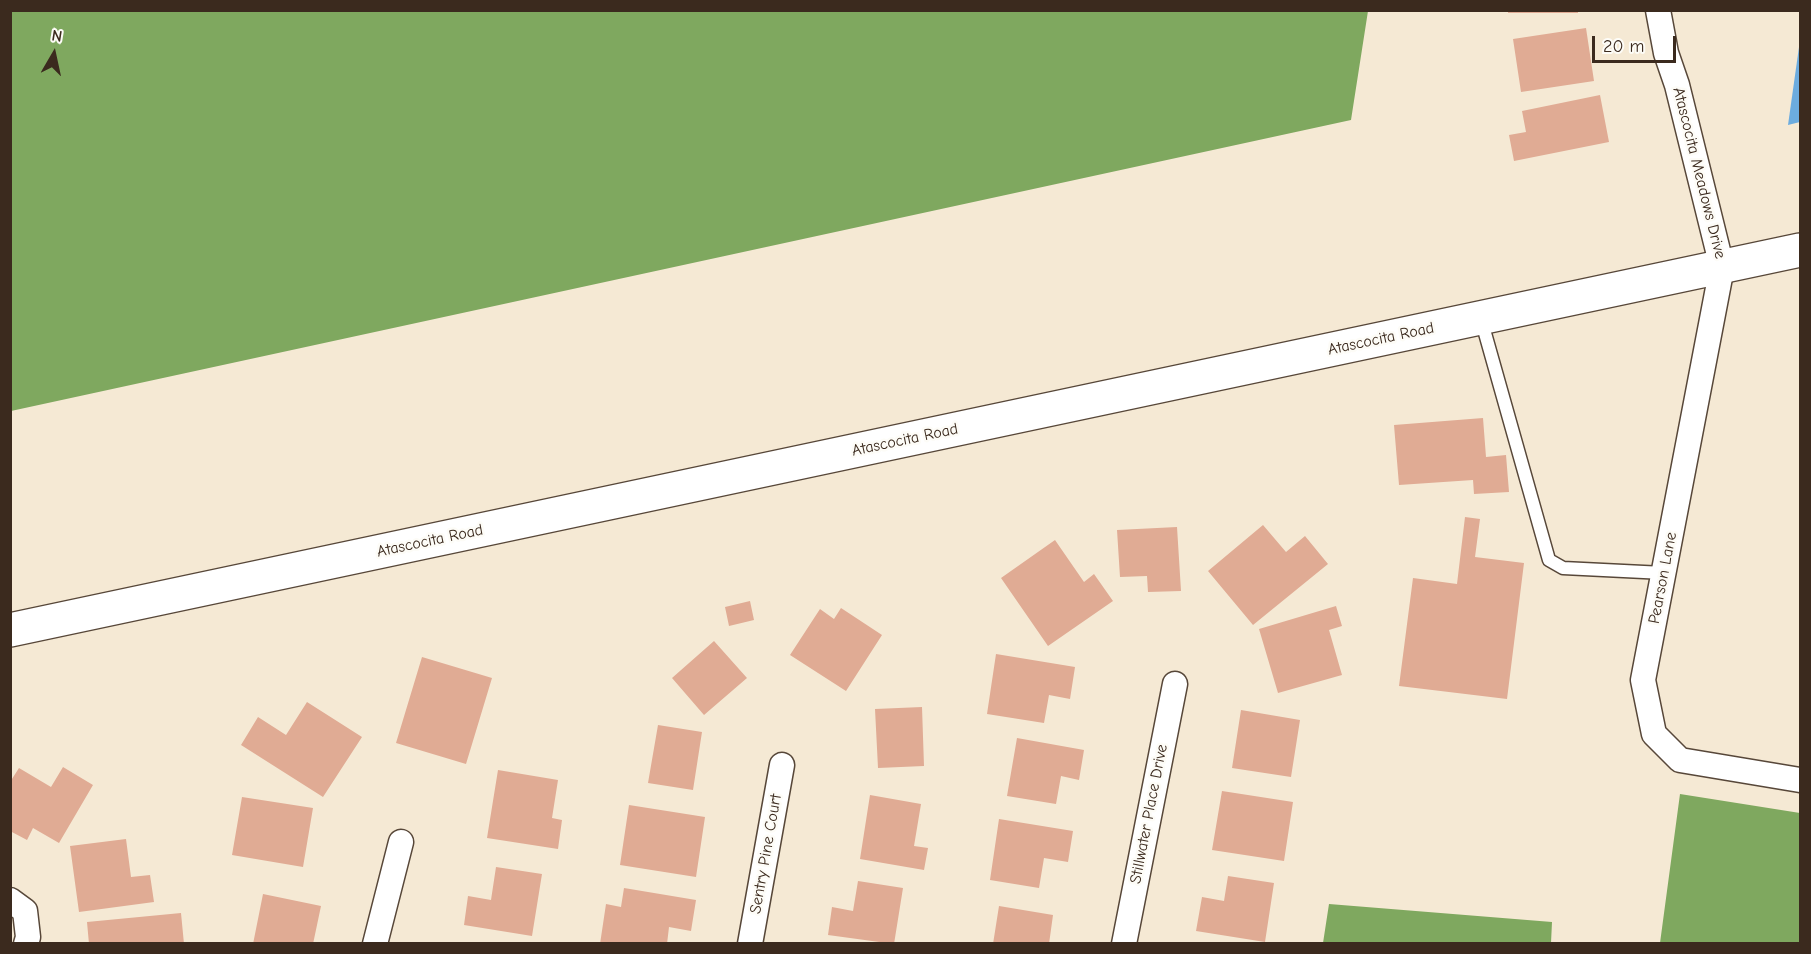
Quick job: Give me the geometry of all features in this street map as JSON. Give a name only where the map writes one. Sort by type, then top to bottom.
[{"type":"main road","name":"Atascocita Road","points":[[10,630],[1800,250]]},
{"type":"street","name":"Atascocita Meadows Drive","points":[[1658,10],[1666,53],[1677,86],[1722,267]]},
{"type":"street","name":"Pearson Lane","points":[[1722,267],[1643,680],[1654,734],[1680,760],[1800,780]]},
{"type":"street","name":"Stillwater Place Drive","points":[[1124,944],[1174,684]]},
{"type":"street","name":"Sentry Pine Court","points":[[750,944],[782,765]]},
{"type":"street","points":[[375,944],[401,842]]},
{"type":"street","points":[[10,900],[25,911],[28,937],[26,944]]},
{"type":"lane","points":[[1481,318],[1549,560],[1563,568],[1664,573]]},
{"type":"green space","points":[[10,11],[1368,11],[1351,120],[11,411]]},
{"type":"green space","points":[[1680,794],[1800,813],[1800,943],[1660,943]]},
{"type":"green space","points":[[1329,904],[1552,922],[1551,943],[1323,943]]},
{"type":"water","points":[[1800,40],[1800,122],[1788,125]]},
{"type":"building","points":[[1508,10],[1578,10],[1578,13],[1508,13]]},
{"type":"building","points":[[1586,28],[1594,81],[1521,92],[1513,39]]},
{"type":"building","points":[[1600,95],[1609,142],[1514,161],[1509,135],[1526,132],[1522,111]]},
{"type":"building","points":[[1483,418],[1486,457],[1506,455],[1509,492],[1474,494],[1473,480],[1399,485],[1394,425]]},
{"type":"building","points":[[1465,517],[1480,519],[1475,557],[1524,563],[1507,699],[1399,686],[1413,578],[1457,584]]},
{"type":"building","points":[[1263,525],[1286,552],[1305,536],[1328,564],[1253,625],[1208,571]]},
{"type":"building","points":[[1177,527],[1181,591],[1148,592],[1147,576],[1120,577],[1117,530]]},
{"type":"building","points":[[1055,540],[1084,582],[1094,574],[1113,601],[1048,646],[1001,578]]},
{"type":"building","points":[[750,601],[754,620],[729,626],[725,607]]},
{"type":"building","points":[[1336,606],[1342,626],[1329,630],[1342,675],[1278,693],[1259,629]]},
{"type":"building","points":[[841,608],[882,635],[846,691],[790,655],[820,609],[834,619]]},
{"type":"building","points":[[714,641],[747,678],[704,715],[672,678]]},
{"type":"building","points":[[996,654],[1075,667],[1070,699],[1049,695],[1044,723],[987,714]]},
{"type":"building","points":[[422,657],[492,678],[466,764],[396,743]]},
{"type":"building","points":[[307,702],[362,737],[323,797],[241,745],[258,717],[286,735]]},
{"type":"building","points":[[922,707],[924,766],[878,768],[875,709]]},
{"type":"building","points":[[1241,710],[1300,720],[1291,777],[1232,768]]},
{"type":"building","points":[[658,725],[702,732],[693,790],[648,783]]},
{"type":"building","points":[[1017,738],[1084,750],[1079,780],[1061,776],[1056,804],[1007,796]]},
{"type":"building","points":[[63,767],[93,785],[59,843],[33,828],[27,840],[10,831],[10,782],[19,768],[51,787]]},
{"type":"building","points":[[498,770],[558,780],[552,818],[562,820],[558,849],[487,838]]},
{"type":"building","points":[[1222,791],[1293,802],[1284,861],[1212,850]]},
{"type":"building","points":[[870,795],[921,804],[914,846],[928,848],[924,870],[860,859]]},
{"type":"building","points":[[242,797],[313,808],[303,867],[232,855]]},
{"type":"building","points":[[629,805],[705,817],[696,877],[620,865]]},
{"type":"building","points":[[999,819],[1073,831],[1068,862],[1044,858],[1039,888],[990,880]]},
{"type":"building","points":[[126,839],[131,877],[150,875],[154,902],[79,912],[70,846]]},
{"type":"building","points":[[496,867],[542,874],[532,936],[464,925],[468,896],[491,900]]},
{"type":"building","points":[[1228,876],[1274,883],[1265,942],[1196,931],[1202,897],[1224,901]]},
{"type":"building","points":[[858,881],[903,888],[894,944],[828,935],[832,907],[853,911]]},
{"type":"building","points":[[624,888],[696,900],[691,931],[669,927],[667,944],[600,944],[606,904],[621,907]]},
{"type":"building","points":[[263,894],[321,906],[313,944],[253,944]]},
{"type":"building","points":[[999,906],[1053,915],[1049,944],[993,944]]},
{"type":"building","points":[[181,913],[184,944],[89,944],[87,922]]}]
